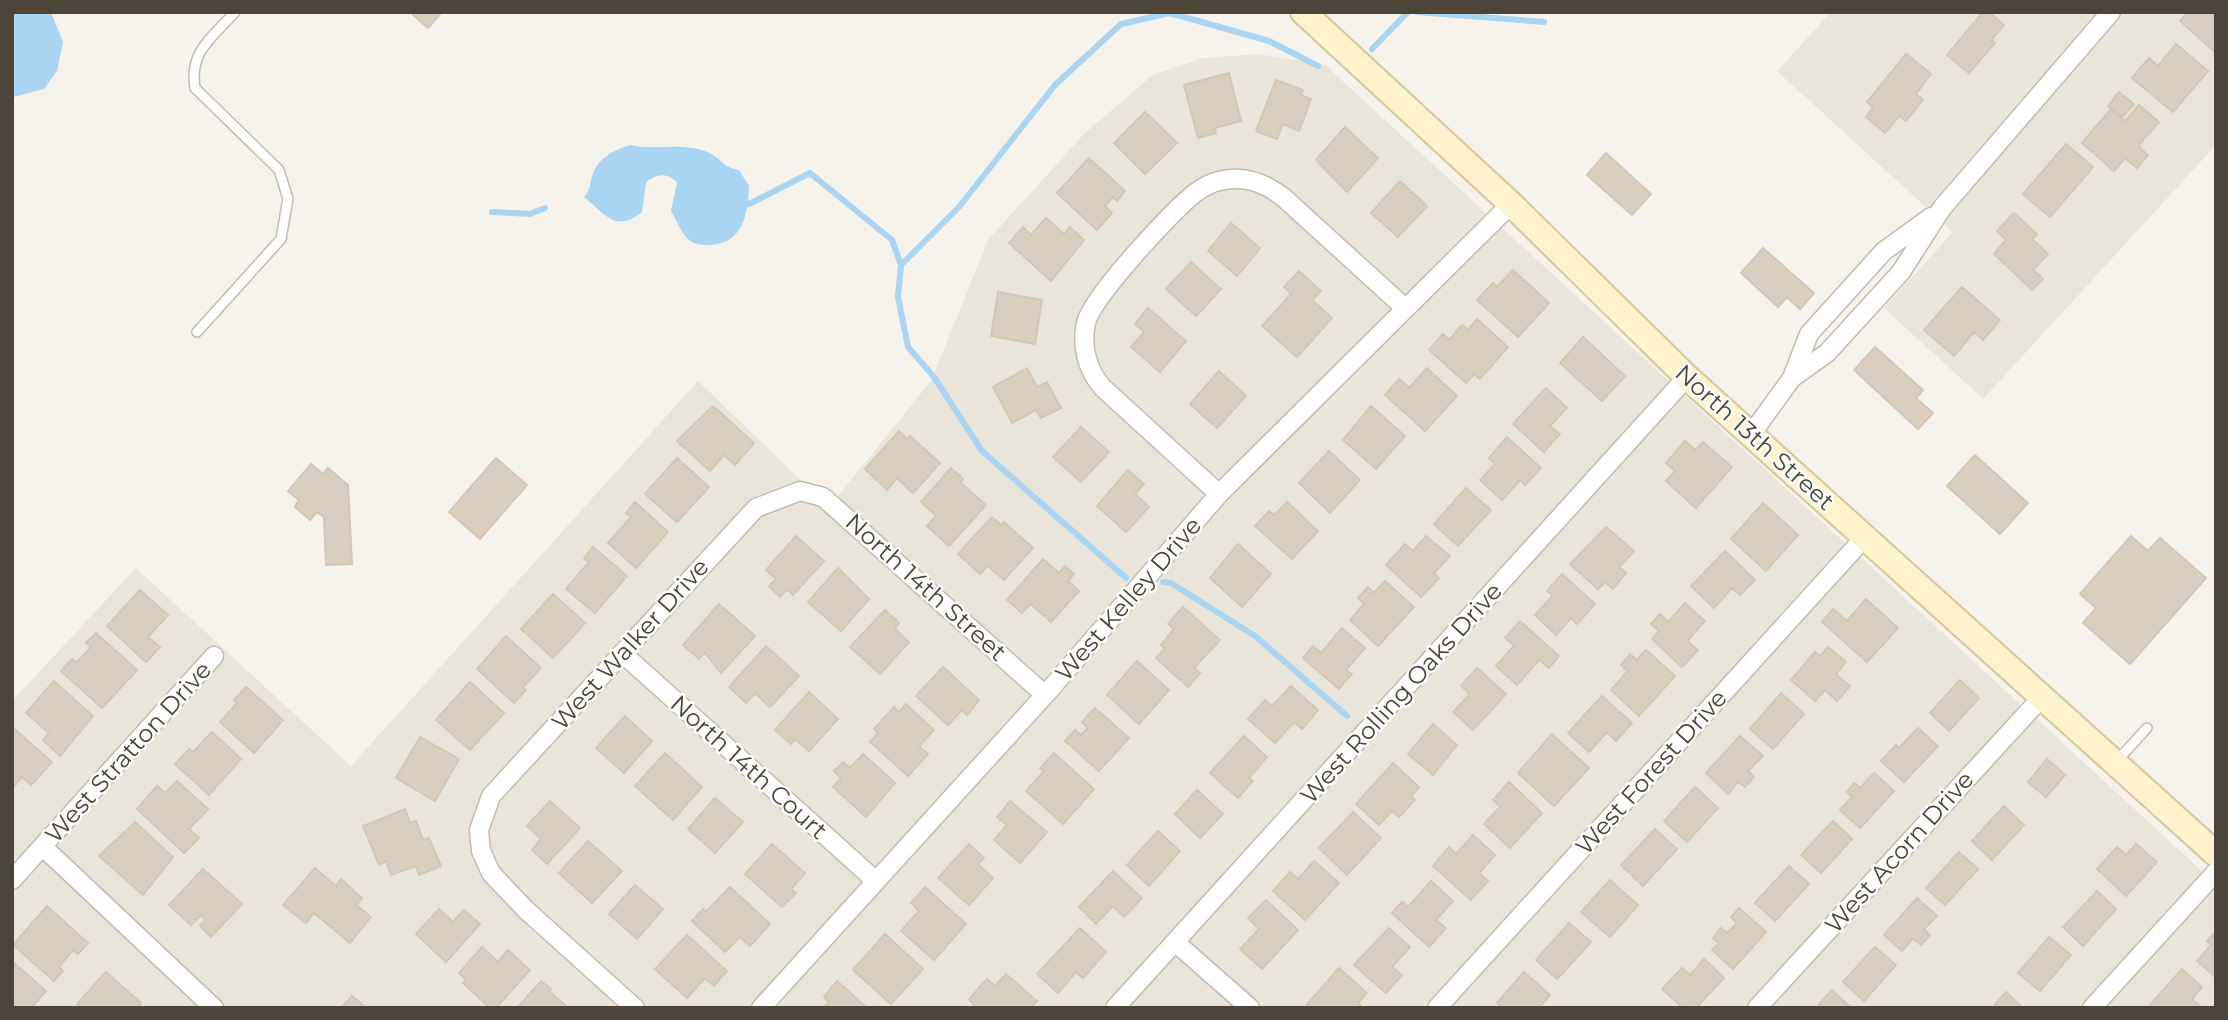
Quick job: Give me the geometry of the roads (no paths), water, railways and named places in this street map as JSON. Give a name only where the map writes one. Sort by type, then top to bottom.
[{"type":"street","name":"North 13th Street","points":[[1303,12],[1511,204],[1687,377],[2216,854]]},
{"type":"street","points":[[1792,378],[1827,353],[1900,272],[1942,208],[2111,12]]},
{"type":"street","points":[[1219,494],[1102,388],[1090,369],[1085,345],[1087,322],[1106,289],[1194,194],[1216,182],[1234,178],[1256,181],[1283,197],[1405,308]]},
{"type":"street","name":"West Kelley Drive","points":[[761,1008],[1045,695],[1219,494],[1511,204]]},
{"type":"street","points":[[1752,433],[1792,378],[1810,334],[1884,251],[1942,208]]},
{"type":"street","name":"West Rolling Oaks Drive","points":[[1115,1008],[1687,377]]},
{"type":"street","name":"West Walker Drive","points":[[635,1008],[525,909],[491,873],[481,851],[481,821],[491,796],[746,517],[766,502],[800,491]]},
{"type":"street","name":"North 14th Street","points":[[800,491],[823,497],[844,513],[1045,695]]},
{"type":"street","name":"West Forest Drive","points":[[1437,1008],[1865,537]]},
{"type":"street","name":"North 14th Court","points":[[622,653],[876,881]]},
{"type":"street","name":"West Stratton Drive","points":[[12,880],[214,656]]},
{"type":"street","name":"West Acorn Drive","points":[[1757,1008],[2042,696]]},
{"type":"street","points":[[43,846],[214,1008]]},
{"type":"street","points":[[2092,1008],[2216,872]]},
{"type":"street","points":[[1175,942],[1250,1008]]},
{"type":"lane","points":[[197,332],[281,239],[288,199],[279,170],[195,88],[192,72],[195,57],[235,12]]},
{"type":"lane","points":[[2115,764],[2147,728]]},
{"type":"water","points":[[12,12],[51,12],[63,42],[57,71],[44,89],[13,97]]},
{"type":"water","points":[[630,145],[702,150],[729,167],[739,170],[749,186],[745,216],[737,233],[722,243],[711,245],[697,244],[689,240],[671,211],[677,182],[665,175],[646,182],[642,212],[633,218],[617,221],[604,215],[584,197],[598,164],[613,152]]},
{"type":"waterway","points":[[1372,49],[1408,12]]},
{"type":"waterway","points":[[1417,12],[1544,22]]},
{"type":"waterway","points":[[901,265],[959,207],[1055,85],[1121,24],[1170,13],[1269,41],[1318,66]]},
{"type":"waterway","points":[[743,201],[749,204],[810,173],[892,240],[901,265],[898,297],[908,347],[934,377],[982,451],[1126,578]]},
{"type":"waterway","points":[[492,212],[530,214],[545,208]]},
{"type":"waterway","points":[[1163,582],[1171,583],[1255,636],[1347,716]]}]
